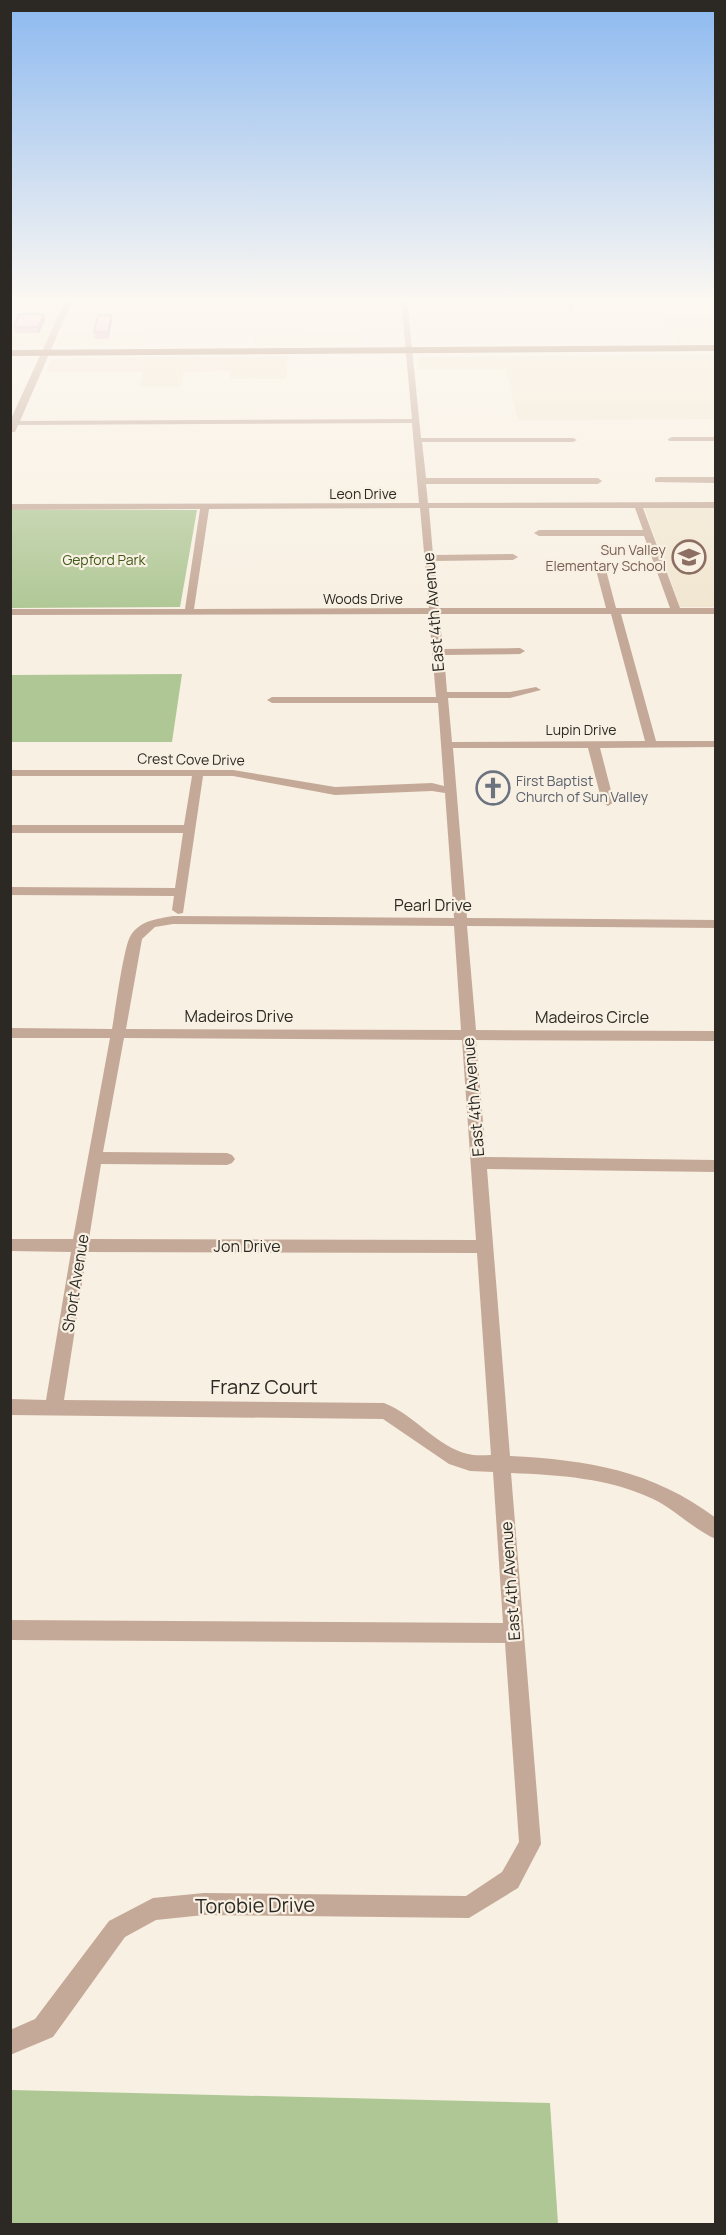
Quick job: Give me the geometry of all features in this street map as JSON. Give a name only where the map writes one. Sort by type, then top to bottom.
[{"type":"street","points":[[10,433],[23,403]]},
{"type":"street","name":"East 4th Avenue","points":[[414,403],[440,697],[447,745],[458,921],[530,1844]]},
{"type":"street","points":[[13,423],[415,421]]},
{"type":"street","points":[[672,439],[716,439]]},
{"type":"street","points":[[417,440],[573,440]]},
{"type":"street","points":[[658,480],[716,480]]},
{"type":"street","points":[[421,481],[598,481]]},
{"type":"street","points":[[638,505],[676,611]]},
{"type":"street","name":"Leon Drive","points":[[10,507],[716,505]]},
{"type":"street","points":[[189,612],[205,507]]},
{"type":"street","points":[[539,533],[647,533]]},
{"type":"street","points":[[428,558],[513,557]]},
{"type":"street","points":[[601,570],[651,744]]},
{"type":"street","name":"Woods Drive","points":[[10,612],[716,611]]},
{"type":"street","points":[[436,652],[520,651]]},
{"type":"street","points":[[272,700],[510,695],[536,690]]},
{"type":"street","points":[[593,744],[608,802]]},
{"type":"street","name":"Lupin Drive","points":[[447,745],[716,744]]},
{"type":"street","name":"Crest Cove Drive","points":[[10,773],[244,774],[327,790],[369,791],[415,796],[432,796],[450,791]]},
{"type":"street","points":[[178,910],[198,774]]},
{"type":"street","points":[[10,829],[190,829]]},
{"type":"street","points":[[10,891],[180,892]]},
{"type":"street","name":"Pearl Drive","points":[[151,924],[173,920],[716,924]]},
{"type":"street","name":"Short Avenue","points":[[54,1408],[94,1158],[136,937],[151,924]]},
{"type":"street","name":"Madeiros Drive","points":[[10,1033],[468,1035]]},
{"type":"street","name":"Madeiros Circle","points":[[468,1035],[716,1036]]},
{"type":"street","points":[[94,1158],[226,1159]]},
{"type":"street","points":[[478,1163],[716,1166]]},
{"type":"street","name":"Jon Drive","points":[[10,1245],[484,1247]]},
{"type":"street","name":"Franz Court","points":[[10,1407],[368,1409],[398,1417],[413,1426],[438,1451],[454,1459],[470,1463],[569,1466],[629,1481],[685,1509],[716,1530]]},
{"type":"street","points":[[10,1630],[514,1634]]},
{"type":"street","name":"Torobie Drive","points":[[10,2043],[44,2028],[117,1929],[153,1909],[204,1904],[469,1907],[510,1880],[530,1844]]},
{"type":"shaded area","points":[[514,403],[715,403],[715,419],[518,420]]},
{"type":"shaded area","name":"Sun Valley Elementary School","points":[[644,507],[715,507],[715,607],[680,607]]},
{"type":"green space","name":"Gepford Park","points":[[11,510],[197,510],[180,607],[11,608]]},
{"type":"green space","points":[[182,674],[172,742],[11,742],[11,675]]},
{"type":"green space","points":[[11,2090],[550,2103],[558,2224],[11,2224]]},
{"type":"place","name":"Sun Valley Elementary School","points":[[689,557]]},
{"type":"place","name":"First Baptist Church of Sun Valley","points":[[493,788]]}]
